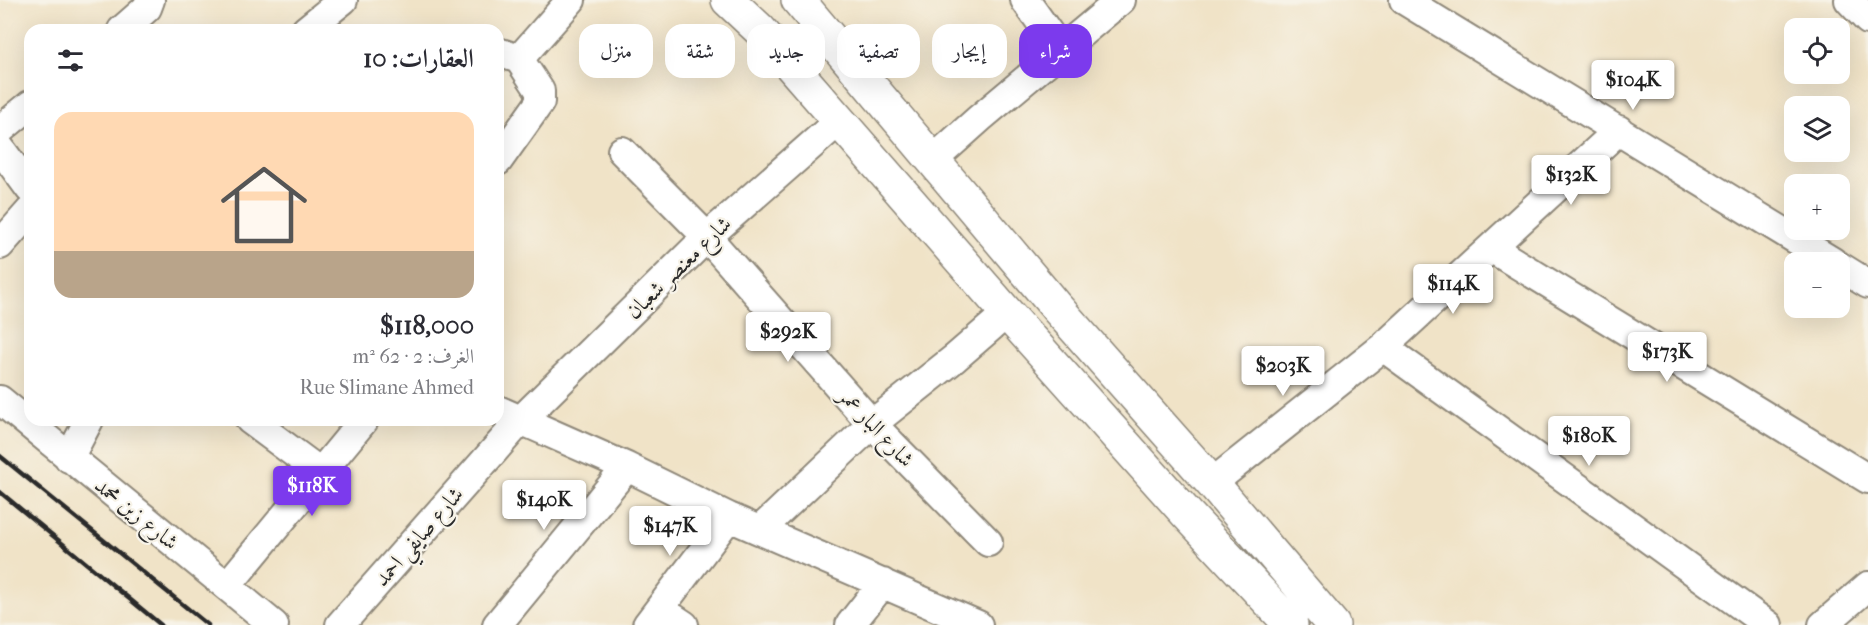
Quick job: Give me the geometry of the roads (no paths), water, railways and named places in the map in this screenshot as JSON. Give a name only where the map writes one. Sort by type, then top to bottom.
[{"type":"main road","points":[[728,0],[760,30],[1007,313],[1291,625]]},
{"type":"main road","points":[[798,0],[1057,308],[1334,625]]},
{"type":"street","points":[[129,24],[147,9],[150,0]]},
{"type":"street","points":[[313,24],[343,0]]},
{"type":"street","points":[[504,153],[540,102],[540,92],[508,56],[571,0]]},
{"type":"street","points":[[1025,0],[1042,24]]},
{"type":"street","points":[[1091,24],[1121,0]]},
{"type":"street","points":[[1404,0],[1817,252]]},
{"type":"street","points":[[1849,0],[1868,20]]},
{"type":"street","points":[[933,160],[1027,78]]},
{"type":"street","points":[[0,130],[24,110]]},
{"type":"street","name":"شارع معنصر شعبان","points":[[509,415],[840,120]]},
{"type":"street","points":[[1212,483],[1383,347],[1619,130]]},
{"type":"street","points":[[0,148],[24,181]]},
{"type":"street","name":"شارع البار عمر","points":[[622,151],[707,237],[872,424],[988,542]]},
{"type":"street","points":[[0,245],[24,218]]},
{"type":"street","points":[[1491,248],[1868,479]]},
{"type":"street","points":[[1850,273],[1868,284]]},
{"type":"street","points":[[760,530],[872,424],[1007,313]]},
{"type":"street","points":[[1383,347],[1768,625]]},
{"type":"street","name":"شارع زين محمد","points":[[0,400],[24,420]]},
{"type":"street","points":[[509,415],[627,467],[729,517],[978,625]]},
{"type":"street","name":"شارع زين محمد","points":[[31,426],[274,625]]},
{"type":"street","points":[[69,458],[86,426]]},
{"type":"street","points":[[258,426],[320,472]]},
{"type":"street","points":[[227,586],[359,426]]},
{"type":"street","name":"شارع صايفي احمد","points":[[340,625],[500,426]]},
{"type":"street","points":[[497,625],[627,467]]},
{"type":"street","points":[[684,625],[654,617],[729,517]]},
{"type":"street","points":[[850,625],[883,583]]},
{"type":"street","points":[[1823,625],[1868,586]]},
{"type":"railway","points":[[0,456],[208,625]]},
{"type":"railway","points":[[0,492],[161,625]]}]
